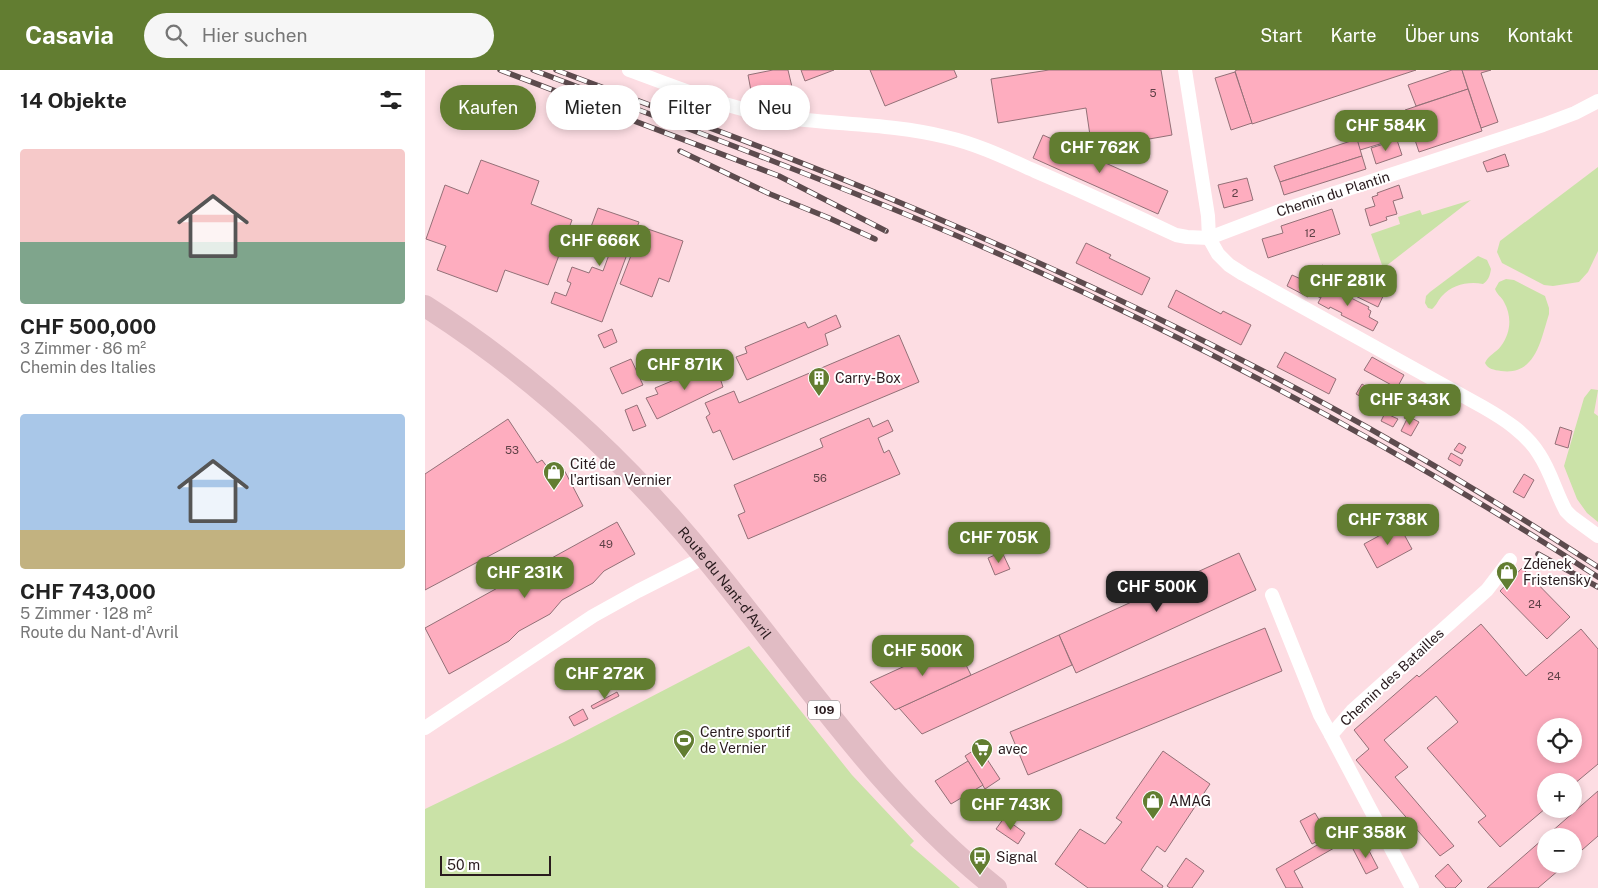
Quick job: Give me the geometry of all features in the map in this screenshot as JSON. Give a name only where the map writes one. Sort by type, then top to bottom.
[{"type":"main road","name":"Route du Nant-d'Avril","points":[[425,306],[473,339],[549,398],[648,492],[705,556],[831,719],[883,781],[949,848],[996,888]]},
{"type":"street","points":[[629,70],[707,98],[754,112],[800,119],[894,128],[948,137],[980,147],[1176,235],[1209,238]]},
{"type":"street","points":[[1185,70],[1208,216],[1209,238],[1221,259],[1243,274],[1483,407],[1510,424],[1539,453],[1566,511],[1598,536]]},
{"type":"street","name":"Chemin du Plantin","points":[[1209,238],[1277,212],[1543,125],[1575,113],[1598,101]]},
{"type":"street","points":[[425,728],[593,616],[705,556]]},
{"type":"street","name":"Chemin des Batailles","points":[[1412,888],[1331,736],[1353,711],[1487,590],[1511,560]]},
{"type":"street","points":[[1273,595],[1320,715],[1331,736]]},
{"type":"green space","points":[[1598,167],[1598,251],[1588,272],[1579,282],[1553,286],[1544,285],[1502,263],[1497,252],[1500,241]]},
{"type":"green space","points":[[1471,200],[1386,266],[1382,265],[1371,234],[1400,224],[1398,217],[1420,210],[1422,215]]},
{"type":"green space","points":[[1478,256],[1487,260],[1491,269],[1487,281],[1483,284],[1466,284],[1455,287],[1446,292],[1432,309],[1428,308],[1425,303],[1426,296]]},
{"type":"green space","points":[[1506,279],[1514,280],[1545,296],[1549,308],[1540,344],[1535,354],[1522,368],[1513,371],[1494,370],[1485,363],[1501,346],[1507,336],[1509,319],[1507,307],[1495,289],[1499,282]]},
{"type":"green space","points":[[1591,389],[1598,390],[1594,413],[1598,416],[1598,522],[1587,513],[1577,499],[1564,466],[1584,398]]},
{"type":"green space","name":"Centre sportif de Vernier","points":[[749,646],[852,775],[914,841],[910,845],[960,888],[425,888],[425,809],[564,742]]},
{"type":"building","points":[[773,70],[788,70],[792,85],[750,85],[748,75]]},
{"type":"building","points":[[801,70],[834,70],[805,81]]},
{"type":"building","points":[[870,70],[954,70],[957,77],[885,106]]},
{"type":"building","points":[[1049,70],[1161,70],[1172,135],[1092,149],[1086,108],[998,123],[991,79]]},
{"type":"building","points":[[1416,70],[1252,124],[1235,71]]},
{"type":"building","points":[[1452,70],[1462,70],[1468,89],[1416,106],[1408,85]]},
{"type":"building","points":[[1462,70],[1491,70],[1481,73],[1498,122],[1481,128]]},
{"type":"building","points":[[1235,72],[1252,123],[1231,130],[1215,78]]},
{"type":"building","points":[[1468,89],[1482,131],[1419,152],[1405,110]]},
{"type":"building","points":[[1394,113],[1403,137],[1360,150],[1352,127]]},
{"type":"building","points":[[1043,135],[1168,191],[1158,214],[1033,158]]},
{"type":"building","points":[[1357,139],[1362,156],[1280,182],[1274,166]]},
{"type":"building","points":[[1397,140],[1402,155],[1376,164],[1371,148]]},
{"type":"building","points":[[1505,154],[1509,166],[1487,172],[1483,162]]},
{"type":"building","points":[[1362,156],[1366,169],[1284,195],[1280,182]]},
{"type":"building","points":[[481,160],[539,181],[531,204],[572,220],[548,285],[505,270],[497,292],[437,270],[446,246],[426,239],[445,185],[468,194]]},
{"type":"building","points":[[1247,178],[1253,200],[1224,208],[1218,185]]},
{"type":"building","points":[[1399,185],[1403,198],[1393,201],[1397,214],[1386,217],[1387,220],[1370,226],[1365,209],[1375,206],[1372,197],[1378,195],[1377,193]]},
{"type":"building","points":[[598,208],[639,222],[602,322],[551,303],[555,292],[566,296],[571,283],[567,281],[572,267],[589,273],[592,267],[603,271],[610,252],[585,243]]},
{"type":"building","points":[[1332,209],[1340,234],[1268,258],[1262,239],[1283,233],[1281,226]]},
{"type":"building","points":[[642,227],[683,241],[669,282],[659,278],[652,297],[620,284]]},
{"type":"building","points":[[1086,243],[1111,255],[1109,258],[1150,278],[1142,295],[1076,263]]},
{"type":"building","points":[[1322,265],[1334,271],[1321,298],[1310,293],[1308,297],[1287,286],[1292,275],[1303,280],[1307,272],[1316,277]]},
{"type":"building","points":[[1341,273],[1384,294],[1378,307],[1335,286]]},
{"type":"building","points":[[1327,286],[1339,292],[1340,288],[1353,294],[1351,298],[1369,307],[1368,309],[1371,311],[1369,317],[1378,322],[1373,331],[1341,315],[1342,313],[1318,303]]},
{"type":"building","points":[[1176,290],[1221,314],[1223,311],[1251,325],[1241,345],[1168,307]]},
{"type":"building","points":[[836,315],[841,327],[825,334],[828,345],[747,380],[736,357],[747,353],[745,347],[805,322],[808,328]]},
{"type":"building","points":[[612,329],[617,342],[604,348],[598,335]]},
{"type":"building","name":"Carry-Box","points":[[899,335],[919,382],[733,460],[720,430],[713,433],[706,417],[710,414],[705,403],[734,391],[739,403]]},
{"type":"building","points":[[1285,352],[1336,379],[1329,394],[1277,367]]},
{"type":"building","points":[[1372,357],[1404,375],[1397,388],[1364,370]]},
{"type":"building","points":[[631,359],[643,385],[622,394],[610,368]]},
{"type":"building","points":[[715,363],[723,387],[657,419],[646,398],[658,394],[655,388]]},
{"type":"building","points":[[1362,384],[1370,389],[1365,399],[1356,394]]},
{"type":"building","points":[[1364,402],[1380,411],[1378,415],[1362,406]]},
{"type":"building","points":[[637,405],[646,426],[633,431],[625,410]]},
{"type":"building","points":[[1385,413],[1398,419],[1393,427],[1381,421]]},
{"type":"building","points":[[1406,415],[1419,422],[1411,436],[1401,431],[1407,419],[1404,418]]},
{"type":"building","points":[[869,418],[873,427],[888,420],[893,431],[878,438],[884,453],[889,450],[900,474],[748,539],[738,515],[745,512],[734,485],[823,447],[820,439]]},
{"type":"building","points":[[508,419],[537,463],[542,460],[551,472],[561,464],[583,506],[425,590],[425,474]]},
{"type":"building","points":[[1560,427],[1572,431],[1568,448],[1555,444]]},
{"type":"building","points":[[1459,443],[1466,447],[1462,454],[1454,450]]},
{"type":"building","points":[[1451,453],[1463,460],[1460,466],[1448,459]]},
{"type":"building","points":[[1524,474],[1534,480],[1524,498],[1513,492]]},
{"type":"building","points":[[617,522],[635,554],[604,571],[593,583],[562,600],[550,614],[519,631],[509,641],[449,674],[425,628]]},
{"type":"building","points":[[1399,525],[1412,549],[1377,568],[1364,544]]},
{"type":"building","points":[[1002,552],[1010,569],[995,575],[988,558]]},
{"type":"building","points":[[1239,553],[1256,590],[1076,673],[1059,635]]},
{"type":"building","points":[[1522,568],[1570,617],[1547,639],[1500,591]]},
{"type":"building","points":[[1481,624],[1526,676],[1581,629],[1598,649],[1598,764],[1582,777],[1582,773],[1537,773],[1537,816],[1500,847],[1478,822],[1486,816],[1427,748],[1458,722],[1436,696],[1384,740],[1408,767],[1395,777],[1454,846],[1440,856],[1356,760],[1369,749],[1354,730],[1417,675],[1419,677]]},
{"type":"building","points":[[1265,628],[1282,671],[1028,775],[1010,732]]},
{"type":"building","points":[[1059,635],[1072,665],[922,734],[899,708]]},
{"type":"building","points":[[955,643],[971,675],[895,710],[870,682]]},
{"type":"building","points":[[617,692],[619,696],[593,709],[591,706]]},
{"type":"building","points":[[583,709],[588,719],[574,726],[569,717]]},
{"type":"building","points":[[979,747],[1000,779],[985,789],[965,756]]},
{"type":"building","name":"AMAG","points":[[1163,751],[1210,784],[1165,852],[1157,846],[1141,870],[1163,886],[1162,888],[1088,888],[1055,864],[1080,829],[1105,844],[1122,822],[1116,818]]},
{"type":"building","points":[[968,761],[983,785],[951,804],[935,781]]},
{"type":"building","points":[[1598,791],[1598,836],[1582,850],[1582,828],[1556,828],[1567,818],[1582,818],[1582,805]]},
{"type":"building","points":[[1315,813],[1328,835],[1312,844],[1300,821]]},
{"type":"building","points":[[1004,818],[1025,833],[1018,844],[996,829]]},
{"type":"building","points":[[1336,834],[1341,844],[1294,871],[1303,888],[1286,888],[1276,869]]},
{"type":"building","points":[[1365,843],[1378,868],[1366,874],[1353,849]]},
{"type":"building","points":[[1537,844],[1537,873],[1556,873],[1538,888],[1487,888]]},
{"type":"building","points":[[1186,858],[1204,871],[1192,888],[1170,888],[1167,886]]},
{"type":"building","points":[[1448,864],[1462,881],[1455,888],[1446,888],[1435,876]]},
{"type":"railway","points":[[500,70],[779,176],[886,231]]},
{"type":"railway","points":[[533,70],[890,208],[1008,258],[1160,329],[1383,446],[1455,488],[1598,577]]},
{"type":"railway","points":[[556,70],[862,187],[1018,253],[1129,304],[1347,416],[1475,490],[1598,567]]},
{"type":"railway","points":[[680,151],[770,194],[875,239]]},
{"type":"railway","points":[[1538,554],[1598,587]]},
{"type":"place","name":"Carry-Box","points":[[819,397]]},
{"type":"place","name":"Cité de l'artisan Vernier","points":[[554,491]]},
{"type":"place","name":"Zdenek Fristensky","points":[[1507,591]]},
{"type":"place","name":"Centre sportif de Vernier","points":[[684,759]]},
{"type":"place","name":"avec","points":[[982,768]]},
{"type":"place","name":"AMAG","points":[[1153,820]]},
{"type":"place","name":"Signal","points":[[980,876]]}]
